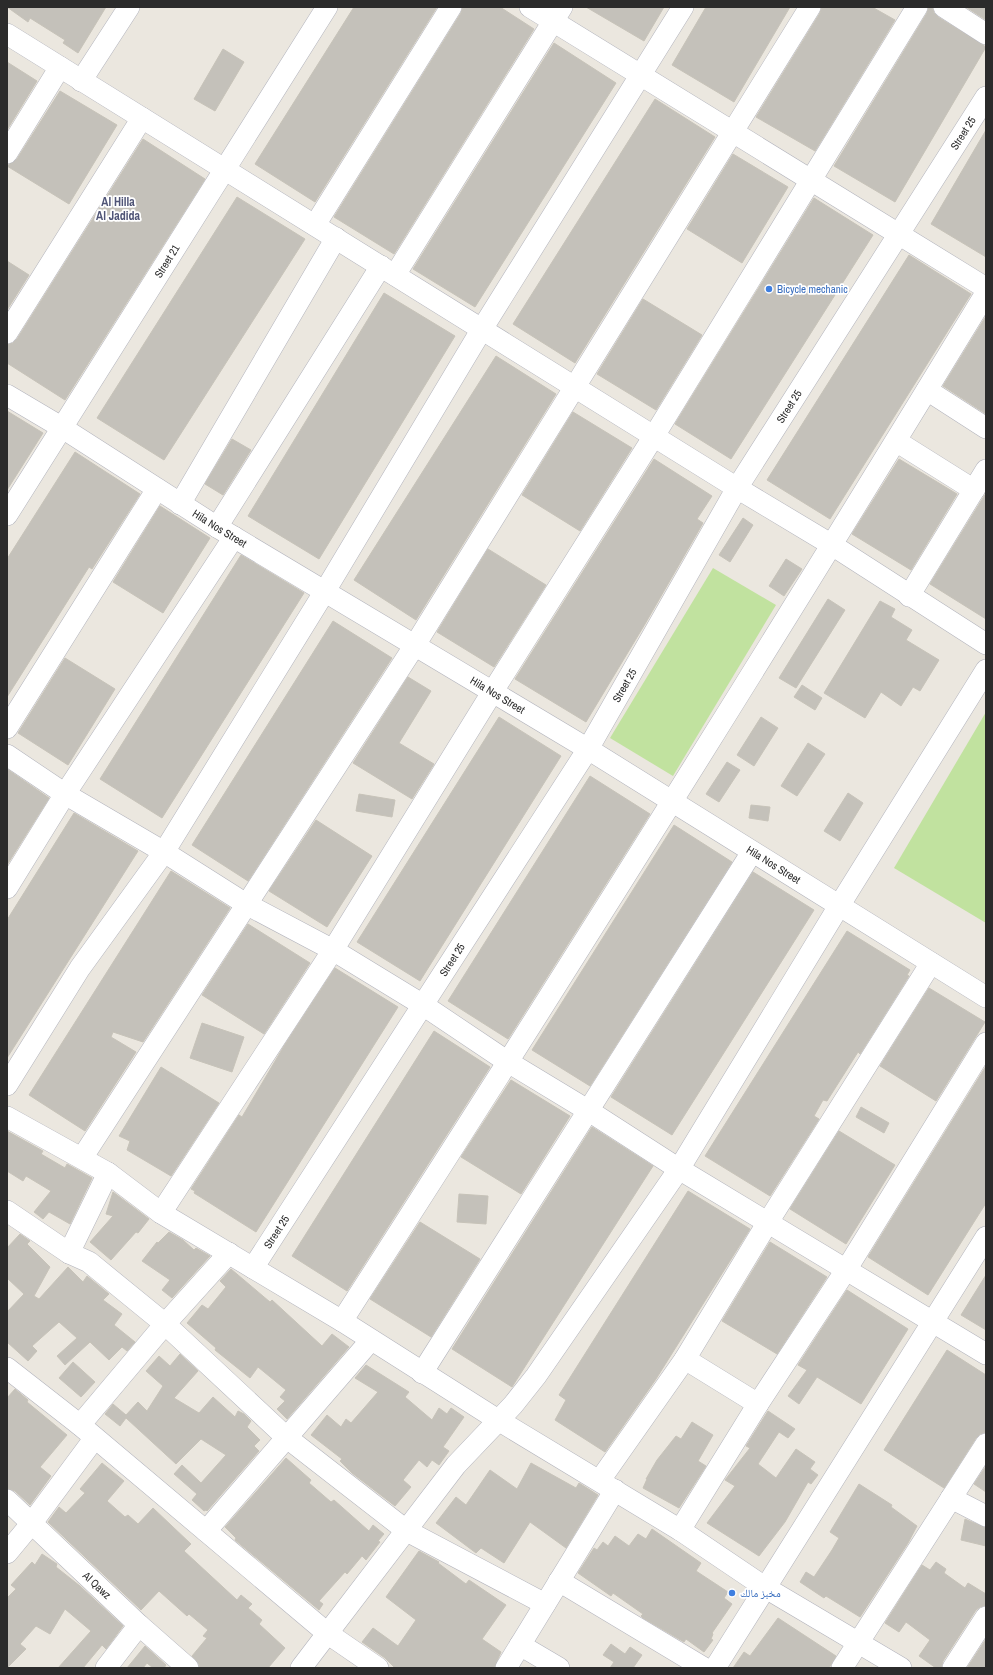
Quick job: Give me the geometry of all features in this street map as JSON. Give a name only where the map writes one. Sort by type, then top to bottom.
[{"type":"street","points":[[81,81],[129,7]]},
{"type":"street","name":"Street 21","points":[[7,515],[61,427],[226,170],[327,7]]},
{"type":"street","points":[[315,225],[451,7]]},
{"type":"street","points":[[530,7],[557,14],[640,75],[811,182],[986,288]]},
{"type":"street","points":[[7,1086],[80,968],[164,852],[325,591],[482,329],[683,7]]},
{"type":"street","points":[[82,1158],[415,645],[573,387],[810,7]]},
{"type":"street","points":[[161,1213],[333,950],[493,691],[654,436],[917,7]]},
{"type":"street","points":[[944,7],[986,34]]},
{"type":"street","points":[[7,888],[225,532],[388,270],[557,14]]},
{"type":"street","points":[[7,34],[388,270],[573,387],[832,546],[986,644]]},
{"type":"street","points":[[7,154],[60,68]]},
{"type":"street","name":"Street 25","points":[[253,1268],[588,749],[737,488],[986,97]]},
{"type":"street","points":[[7,334],[142,118]]},
{"type":"street","points":[[180,504],[336,238]]},
{"type":"street","points":[[342,1320],[508,1062],[832,546],[986,293]]},
{"type":"street","points":[[927,390],[986,428]]},
{"type":"street","name":"Hila Nos Street","points":[[7,395],[61,427],[225,532],[588,749],[986,997]]},
{"type":"street","points":[[896,441],[974,490]]},
{"type":"street","points":[[909,596],[986,470]]},
{"type":"street","points":[[7,728],[157,489]]},
{"type":"street","points":[[301,1668],[456,1465],[514,1405],[536,1376],[679,1169],[839,906],[986,670]]},
{"type":"street","points":[[7,755],[65,794],[164,852],[246,904],[333,950],[423,1005],[508,1062],[589,1110],[679,1169],[986,1354]]},
{"type":"street","points":[[422,1372],[752,852]]},
{"type":"street","points":[[506,1668],[559,1581],[607,1485],[768,1222],[931,963]]},
{"type":"street","points":[[680,1530],[758,1404],[846,1270],[986,1043]]},
{"type":"street","points":[[7,1117],[108,1173],[161,1213],[342,1320],[498,1420],[680,1530],[766,1588],[901,1668]]},
{"type":"street","points":[[69,1253],[108,1173]]},
{"type":"street","points":[[7,1211],[69,1253],[89,1262],[165,1324],[286,1437],[407,1531],[545,1604]]},
{"type":"street","points":[[715,1668],[986,1237]]},
{"type":"street","points":[[7,1553],[32,1524],[87,1432],[165,1324],[229,1253]]},
{"type":"street","points":[[206,1531],[371,1340]]},
{"type":"street","points":[[685,1359],[758,1404]]},
{"type":"street","points":[[10,1376],[87,1432],[328,1633],[378,1668]]},
{"type":"street","points":[[842,1668],[857,1642],[986,1444]]},
{"type":"street","points":[[951,1498],[986,1516]]},
{"type":"street","name":"Al Qawz","points":[[7,1500],[139,1625],[188,1668]]},
{"type":"street","points":[[559,1581],[704,1668]]},
{"type":"street","points":[[953,1668],[986,1617]]},
{"type":"street","points":[[106,1668],[139,1625]]},
{"type":"street","points":[[520,1645],[559,1668]]},
{"type":"green space","points":[[713,568],[776,605],[673,776],[610,738]]},
{"type":"green space","points":[[986,712],[986,923],[894,868]]},
{"type":"building","points":[[7,7],[106,7],[78,53],[63,43],[65,40],[30,18],[28,22]]},
{"type":"building","points":[[354,7],[437,7],[315,202],[255,164]]},
{"type":"building","points":[[463,7],[500,7],[534,29],[394,254],[334,217],[461,13]]},
{"type":"building","points":[[586,7],[664,7],[644,41]]},
{"type":"building","points":[[706,7],[790,7],[734,102],[672,65]]},
{"type":"building","points":[[822,7],[872,7],[895,20],[815,151],[756,117],[820,13]]},
{"type":"building","points":[[929,7],[932,7],[934,13],[938,17],[986,47],[895,202],[834,166],[927,13]]},
{"type":"building","points":[[966,7],[986,7],[986,20]]},
{"type":"building","points":[[554,43],[616,83],[475,307],[413,269]]},
{"type":"building","points":[[223,49],[244,62],[215,111],[194,99]]},
{"type":"building","points":[[7,62],[37,81],[7,130]]},
{"type":"building","points":[[60,91],[117,125],[69,204],[7,166],[17,159]]},
{"type":"building","points":[[655,99],[715,137],[575,363],[513,324]]},
{"type":"building","points":[[986,130],[986,257],[931,224]]},
{"type":"building","points":[[143,139],[205,179],[65,400],[7,363],[7,345],[13,343],[17,339]]},
{"type":"building","points":[[733,154],[788,187],[742,263],[687,229]]},
{"type":"building","points":[[237,197],[305,239],[164,460],[97,418]]},
{"type":"building","points":[[814,198],[873,235],[731,459],[675,424]]},
{"type":"building","points":[[909,255],[971,294],[830,519],[767,480]]},
{"type":"building","points":[[7,261],[29,275],[7,310]]},
{"type":"building","points":[[384,293],[455,336],[319,559],[248,516]]},
{"type":"building","points":[[643,299],[702,335],[656,410],[597,374]]},
{"type":"building","points":[[986,316],[986,414],[943,386]]},
{"type":"building","points":[[496,356],[556,394],[416,620],[354,580]]},
{"type":"building","points":[[7,411],[43,433],[7,490]]},
{"type":"building","points":[[573,412],[632,448],[580,531],[522,495]]},
{"type":"building","points":[[232,439],[251,450],[223,495],[205,484]]},
{"type":"building","points":[[75,452],[140,494],[92,569],[89,567],[7,697],[7,559]]},
{"type":"building","points":[[654,459],[712,496],[697,519],[703,523],[586,722],[515,679]]},
{"type":"building","points":[[899,459],[957,494],[911,570],[852,534]]},
{"type":"building","points":[[986,493],[986,619],[930,584]]},
{"type":"building","points":[[160,506],[210,538],[163,613],[113,582]]},
{"type":"building","points":[[743,518],[753,525],[730,562],[719,555]]},
{"type":"building","points":[[488,549],[546,585],[494,667],[437,632]]},
{"type":"building","points":[[241,555],[304,593],[162,818],[100,779]]},
{"type":"building","points":[[786,559],[802,569],[784,596],[769,586]]},
{"type":"building","points":[[828,599],[845,610],[796,688],[779,678]]},
{"type":"building","points":[[880,601],[895,609],[891,617],[912,630],[906,640],[939,660],[920,691],[913,687],[901,706],[881,692],[865,718],[824,693]]},
{"type":"building","points":[[333,621],[392,658],[248,881],[192,845]]},
{"type":"building","points":[[65,658],[115,689],[68,765],[18,733]]},
{"type":"building","points":[[408,677],[431,691],[399,743],[434,764],[412,799],[353,763]]},
{"type":"building","points":[[802,685],[822,698],[815,710],[794,697]]},
{"type":"building","points":[[499,717],[561,756],[420,981],[357,942]]},
{"type":"building","points":[[761,717],[778,728],[754,766],[737,755]]},
{"type":"building","points":[[808,743],[825,754],[797,796],[781,786]]},
{"type":"building","points":[[727,762],[740,770],[719,802],[706,794]]},
{"type":"building","points":[[7,769],[49,798],[7,865]]},
{"type":"building","points":[[590,776],[650,814],[508,1039],[448,1001]]},
{"type":"building","points":[[848,793],[863,803],[840,841],[824,831]]},
{"type":"building","points":[[359,794],[395,800],[392,817],[356,811]]},
{"type":"building","points":[[751,805],[770,807],[768,821],[749,818]]},
{"type":"building","points":[[74,813],[138,851],[7,1058],[7,920]]},
{"type":"building","points":[[316,820],[372,856],[327,927],[269,891]]},
{"type":"building","points":[[674,825],[732,862],[590,1086],[532,1050]]},
{"type":"building","points":[[171,871],[230,908],[143,1042],[113,1032],[111,1037],[136,1052],[85,1131],[29,1095]]},
{"type":"building","points":[[753,872],[814,910],[672,1135],[611,1097]]},
{"type":"building","points":[[248,924],[310,963],[264,1034],[202,995]]},
{"type":"building","points":[[847,931],[910,970],[907,975],[909,976],[860,1054],[858,1052],[827,1101],[823,1100],[814,1116],[819,1119],[770,1196],[705,1156]]},
{"type":"building","points":[[335,968],[398,1007],[256,1232],[194,1193],[195,1191],[191,1189],[239,1115],[242,1117],[284,1046]]},
{"type":"building","points":[[929,988],[985,1022],[936,1101],[880,1066]]},
{"type":"building","points":[[202,1023],[244,1037],[232,1072],[190,1058]]},
{"type":"building","points":[[434,1031],[490,1067],[347,1291],[292,1256]]},
{"type":"building","points":[[986,1066],[986,1203],[928,1295],[868,1257]]},
{"type":"building","points":[[161,1067],[219,1103],[171,1176],[127,1150],[130,1141],[119,1136]]},
{"type":"building","points":[[511,1080],[570,1116],[521,1194],[461,1157]]},
{"type":"building","points":[[861,1107],[889,1123],[884,1133],[856,1117]]},
{"type":"building","points":[[592,1127],[653,1166],[512,1387],[452,1349]]},
{"type":"building","points":[[7,1131],[43,1151],[41,1154],[65,1168],[67,1164],[92,1178],[70,1224],[49,1212],[43,1219],[34,1212],[51,1191],[26,1176],[23,1181],[7,1171]]},
{"type":"building","points":[[839,1131],[895,1165],[846,1244],[790,1209]]},
{"type":"building","points":[[688,1191],[750,1229],[656,1379],[605,1452],[555,1420],[566,1400],[559,1395]]},
{"type":"building","points":[[113,1192],[149,1219],[138,1233],[136,1232],[111,1260],[90,1242],[113,1216],[106,1214]]},
{"type":"building","points":[[459,1194],[488,1196],[486,1224],[457,1222]]},
{"type":"building","points":[[420,1222],[480,1259],[431,1337],[370,1299]]},
{"type":"building","points":[[169,1232],[183,1240],[194,1250],[196,1248],[210,1256],[172,1298],[162,1290],[170,1280],[142,1261],[157,1242],[158,1243]]},
{"type":"building","points":[[20,1234],[30,1241],[27,1244],[50,1267],[34,1296],[39,1299],[68,1267],[83,1282],[87,1276],[109,1294],[103,1300],[122,1314],[114,1325],[135,1342],[127,1351],[122,1347],[109,1360],[90,1342],[65,1365],[57,1356],[77,1338],[59,1322],[32,1346],[37,1351],[28,1361],[7,1342],[7,1312],[24,1294],[7,1278],[7,1248]]},
{"type":"building","points":[[770,1242],[827,1277],[777,1354],[722,1321]]},
{"type":"building","points":[[231,1269],[270,1302],[272,1300],[322,1346],[332,1334],[349,1347],[287,1419],[277,1409],[285,1401],[280,1397],[286,1390],[258,1367],[250,1378],[215,1350],[216,1348],[187,1323],[202,1305],[208,1309],[226,1287],[220,1281]]},
{"type":"building","points":[[986,1275],[986,1330],[961,1315]]},
{"type":"building","points":[[847,1290],[908,1329],[861,1404],[817,1377],[799,1404],[788,1396],[807,1370],[798,1365]]},
{"type":"building","points":[[947,1350],[986,1375],[986,1432],[980,1434],[976,1438],[944,1488],[884,1450]]},
{"type":"building","points":[[180,1354],[198,1371],[174,1398],[199,1413],[213,1397],[235,1417],[238,1411],[244,1414],[251,1421],[247,1427],[260,1440],[254,1446],[259,1451],[207,1511],[204,1511],[192,1500],[197,1494],[174,1474],[182,1465],[201,1483],[226,1455],[201,1439],[176,1464],[126,1418],[120,1426],[105,1414],[113,1404],[126,1415],[138,1402],[147,1411],[163,1386],[146,1371],[159,1356],[170,1366]]},
{"type":"building","points":[[73,1362],[95,1382],[81,1397],[59,1378]]},
{"type":"building","points":[[366,1365],[409,1392],[405,1397],[432,1420],[439,1408],[447,1414],[451,1408],[464,1417],[443,1447],[449,1451],[439,1465],[432,1460],[427,1467],[419,1460],[403,1480],[411,1487],[395,1506],[352,1473],[340,1461],[342,1459],[311,1435],[327,1415],[341,1427],[346,1419],[351,1423],[378,1392],[355,1378]]},
{"type":"building","points":[[15,1389],[28,1400],[27,1402],[67,1435],[40,1467],[51,1476],[30,1505],[15,1491],[7,1488],[7,1398]]},
{"type":"building","points":[[768,1411],[795,1429],[788,1438],[779,1432],[758,1464],[776,1478],[796,1449],[815,1462],[810,1469],[818,1475],[811,1484],[808,1482],[785,1522],[759,1556],[707,1523],[735,1486],[725,1480],[750,1448],[746,1446]]},
{"type":"building","points":[[692,1422],[713,1435],[698,1461],[706,1466],[679,1508],[643,1488],[646,1479],[657,1460],[676,1436],[681,1439]]},
{"type":"building","points":[[286,1458],[311,1480],[309,1483],[331,1502],[334,1500],[369,1531],[373,1525],[384,1534],[378,1541],[380,1542],[366,1560],[362,1556],[347,1574],[345,1572],[319,1601],[323,1604],[319,1610],[235,1540],[236,1538],[225,1527]]},
{"type":"building","points":[[102,1463],[124,1481],[107,1501],[125,1517],[128,1515],[138,1524],[153,1508],[191,1544],[184,1551],[237,1600],[241,1595],[252,1604],[248,1608],[262,1620],[259,1624],[285,1648],[268,1668],[200,1668],[199,1664],[192,1656],[207,1638],[203,1636],[208,1630],[189,1614],[187,1616],[159,1591],[141,1610],[48,1522],[59,1507],[66,1513],[85,1493],[80,1489]]},
{"type":"building","points":[[531,1463],[576,1488],[579,1483],[598,1495],[566,1548],[530,1522],[504,1563],[481,1548],[476,1553],[436,1523],[456,1497],[466,1505],[490,1470],[517,1489]]},
{"type":"building","points":[[986,1466],[986,1492],[974,1484]]},
{"type":"building","points":[[859,1484],[892,1505],[891,1507],[917,1526],[908,1543],[860,1617],[826,1596],[824,1598],[800,1582],[806,1572],[814,1577],[832,1550],[839,1538],[830,1532]]},
{"type":"building","points":[[965,1519],[986,1528],[986,1546],[961,1540]]},
{"type":"building","points":[[652,1529],[701,1563],[696,1571],[728,1592],[724,1598],[732,1604],[712,1633],[711,1639],[713,1640],[704,1652],[686,1639],[684,1642],[643,1618],[641,1616],[643,1614],[613,1593],[611,1596],[578,1573],[594,1548],[597,1550],[603,1542],[608,1546],[615,1536],[629,1546],[638,1534],[646,1539]]},
{"type":"building","points":[[419,1551],[439,1562],[438,1563],[466,1584],[469,1580],[506,1605],[482,1639],[501,1652],[494,1668],[395,1668],[385,1658],[362,1642],[373,1628],[398,1646],[416,1620],[386,1597]]},
{"type":"building","points":[[42,1554],[57,1564],[56,1567],[80,1586],[123,1626],[106,1649],[102,1645],[83,1668],[58,1668],[91,1631],[65,1609],[50,1634],[36,1626],[20,1644],[26,1649],[7,1668],[7,1598],[16,1589],[11,1585],[32,1562],[35,1565]]},
{"type":"building","points":[[936,1562],[946,1569],[944,1573],[965,1588],[968,1583],[986,1594],[986,1605],[976,1610],[943,1661],[941,1668],[936,1668],[919,1656],[930,1640],[906,1622],[899,1632],[885,1623],[922,1565],[930,1570]]},
{"type":"building","points":[[778,1618],[836,1656],[829,1668],[733,1668],[744,1652],[750,1656]]},
{"type":"building","points":[[986,1639],[986,1668],[967,1668]]},
{"type":"building","points":[[611,1644],[625,1654],[630,1647],[642,1655],[633,1668],[610,1668],[614,1662],[603,1655]]},
{"type":"building","points":[[145,1646],[166,1665],[164,1668],[153,1668],[147,1663],[143,1668],[127,1668]]},
{"type":"place","name":"Bicycle mechanic","points":[[769,289]]},
{"type":"place","name":"مخبز مالك","points":[[732,1593]]},
{"type":"district","name":"Al Hilla Al Jadida","points":[[118,209]]}]
